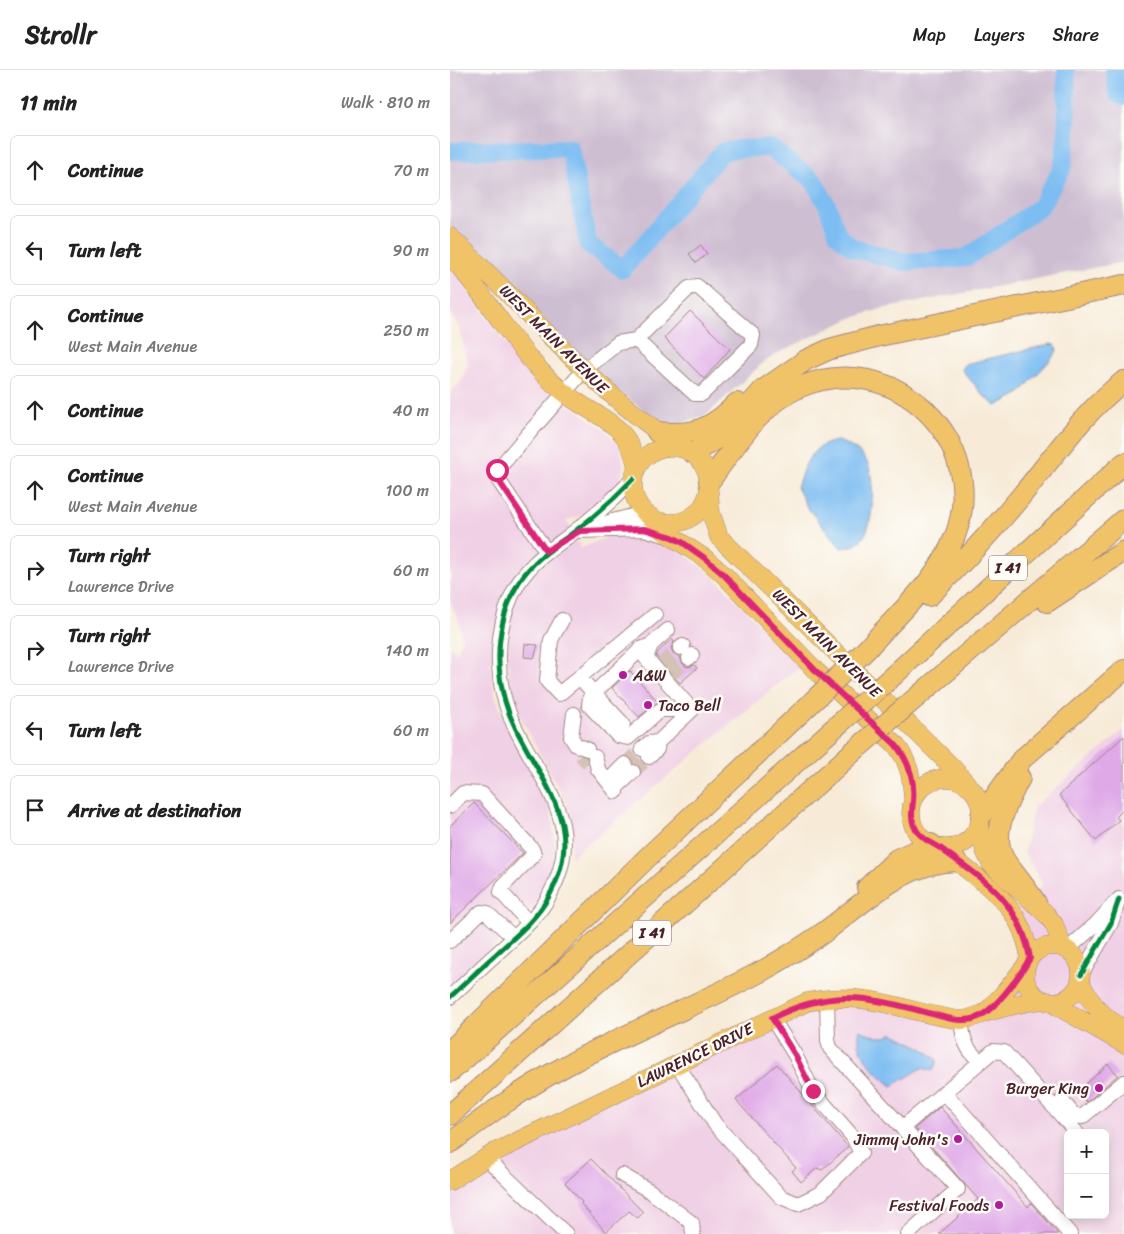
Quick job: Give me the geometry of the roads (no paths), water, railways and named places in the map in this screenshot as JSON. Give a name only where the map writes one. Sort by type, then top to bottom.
[{"type":"highway","points":[[657,432],[678,434],[707,428],[728,413],[759,383],[787,372],[830,349],[855,342],[1124,286]]},
{"type":"highway","points":[[691,452],[723,435],[763,390],[787,372]]},
{"type":"highway","points":[[709,487],[764,410],[792,391],[816,381],[840,378],[863,379],[890,386],[912,398],[930,413],[944,431],[960,467],[962,508],[956,535],[934,575],[868,649]]},
{"type":"highway","points":[[450,1052],[642,863],[868,649],[957,569],[1023,495],[1071,432],[1124,381]]},
{"type":"highway","name":"I 41","points":[[450,1072],[894,675],[1124,463]]},
{"type":"highway","name":"I 41","points":[[450,1115],[854,751],[1124,519]]},
{"type":"highway","points":[[917,697],[957,676],[1050,600],[1124,552]]},
{"type":"highway","points":[[980,820],[1022,759],[1124,670]]},
{"type":"highway","points":[[1036,903],[1023,882],[1007,864],[999,839],[1000,824],[1006,805],[1021,776],[1050,736]]},
{"type":"highway","points":[[450,1144],[496,1108],[560,1069],[755,975],[790,956],[816,936],[897,859],[934,845]]},
{"type":"highway","points":[[816,936],[829,929],[880,888],[929,865],[956,861]]},
{"type":"main road","name":"WEST MAIN AVENUE","points":[[450,237],[614,398],[657,432],[691,452]]},
{"type":"main road","name":"WEST MAIN AVENUE","points":[[450,255],[494,311],[517,346],[539,370],[565,393],[621,432],[633,449],[635,474]]},
{"type":"main road","points":[[677,447],[691,452],[707,470],[709,487],[705,503],[697,513],[687,520],[669,522],[650,516],[636,500],[635,474],[644,458],[659,449],[677,447]]},
{"type":"main road","name":"WEST MAIN AVENUE","points":[[709,487],[712,519],[719,537],[967,784]]},
{"type":"main road","name":"WEST MAIN AVENUE","points":[[650,516],[660,529],[706,559],[724,575],[817,672],[895,744],[904,755],[909,767],[913,801]]},
{"type":"main road","points":[[1124,1029],[1098,1012],[1090,1002],[1080,978],[1079,963],[1065,949],[1054,924],[1036,903],[991,864],[985,852],[980,820],[980,804],[975,793],[967,784],[952,778],[936,779],[922,788],[913,801],[912,821],[916,830],[992,888],[1013,912],[1026,937],[1028,961],[1025,976],[1028,988],[1045,1001],[1124,1044]]},
{"type":"main road","points":[[934,845],[948,848],[967,841],[980,820]]},
{"type":"main road","points":[[986,1013],[1028,961],[1044,947],[1065,949]]},
{"type":"main road","points":[[1045,1001],[1065,999],[1074,992],[1080,978]]},
{"type":"main road","name":"LAWRENCE DRIVE","points":[[450,1181],[486,1158],[807,1002],[827,998],[870,999],[962,1020],[974,1019],[986,1013],[1045,1001]]},
{"type":"street","points":[[546,551],[497,478],[497,470],[584,370],[618,343],[636,340],[689,288],[697,286],[753,335],[751,345],[702,394],[695,394],[636,340]]},
{"type":"street","points":[[450,997],[514,938],[542,907],[554,886],[562,857],[563,830],[557,804],[509,714],[500,676],[499,651],[503,622],[513,594],[530,566],[546,551],[576,532],[614,499],[635,474]]},
{"type":"street","points":[[576,532],[613,520],[650,516]]},
{"type":"street","points":[[576,532],[644,529],[672,537]]},
{"type":"street","points":[[562,620],[552,640],[547,681],[559,694],[655,615]]},
{"type":"street","points":[[668,630],[651,645],[641,648],[590,697],[589,705],[618,736],[623,738],[628,738],[660,710],[674,710]]},
{"type":"street","points":[[645,753],[657,749],[658,742],[692,710],[662,672],[646,658],[651,645]]},
{"type":"street","points":[[579,677],[623,724]]},
{"type":"street","points":[[574,714],[571,737],[588,756],[621,778]]},
{"type":"street","points":[[450,806],[463,793],[482,794],[532,849],[534,854],[503,886],[501,892],[529,923]]},
{"type":"street","points":[[1065,949],[1096,924],[1122,895]]},
{"type":"street","points":[[1080,978],[1111,922],[1122,895]]},
{"type":"street","points":[[450,941],[482,912],[487,913],[514,938]]},
{"type":"street","points":[[827,998],[828,1040],[830,1048],[958,1190],[908,1234]]},
{"type":"street","points":[[677,1064],[715,1124],[782,1197],[798,1204],[821,1193],[861,1153],[853,1136],[813,1091],[795,1055],[772,1018]]},
{"type":"street","points":[[962,1020],[965,1046],[970,1054],[980,1061]]},
{"type":"street","points":[[902,1128],[993,1050],[1004,1052],[1073,1129]]},
{"type":"street","points":[[1051,1090],[1073,1114],[1082,1117],[1124,1082]]},
{"type":"street","points":[[944,1092],[1070,1234]]},
{"type":"street","points":[[486,1158],[566,1234]]},
{"type":"street","points":[[622,1175],[650,1191],[692,1223],[694,1234]]},
{"type":"water","points":[[1052,344],[1056,346],[1057,351],[1052,358],[1019,394],[996,406],[985,397],[962,370],[965,364]]},
{"type":"water","points":[[838,441],[855,449],[863,456],[868,464],[872,482],[871,517],[864,536],[855,545],[841,548],[807,507],[797,487],[810,456],[821,446]]},
{"type":"water","points":[[860,1030],[877,1037],[887,1037],[892,1033],[924,1049],[937,1060],[933,1071],[922,1068],[892,1086],[879,1075],[863,1054],[859,1038]]},
{"type":"waterway","points":[[450,151],[570,148],[588,244],[623,269],[722,152],[738,149],[770,148],[813,180],[827,205],[838,235],[853,248],[904,262],[966,258],[1040,207],[1062,169],[1067,134],[1066,70]]},
{"type":"waterway","points":[[1114,70],[1118,94],[1124,97]]},
{"type":"tunnel","points":[[661,665],[680,648]]},
{"type":"tunnel","points":[[670,675],[689,658]]},
{"type":"tunnel","points":[[625,764],[642,749]]},
{"type":"tunnel","points":[[581,755],[588,763]]},
{"type":"tunnel","points":[[633,772],[649,757]]},
{"type":"place","name":"A&W","points":[[623,675]]},
{"type":"place","name":"Taco Bell","points":[[648,705]]},
{"type":"place","name":"Burger King","points":[[1099,1088]]},
{"type":"place","name":"Jimmy John's","points":[[958,1139]]},
{"type":"place","name":"Festival Foods","points":[[999,1205]]}]
